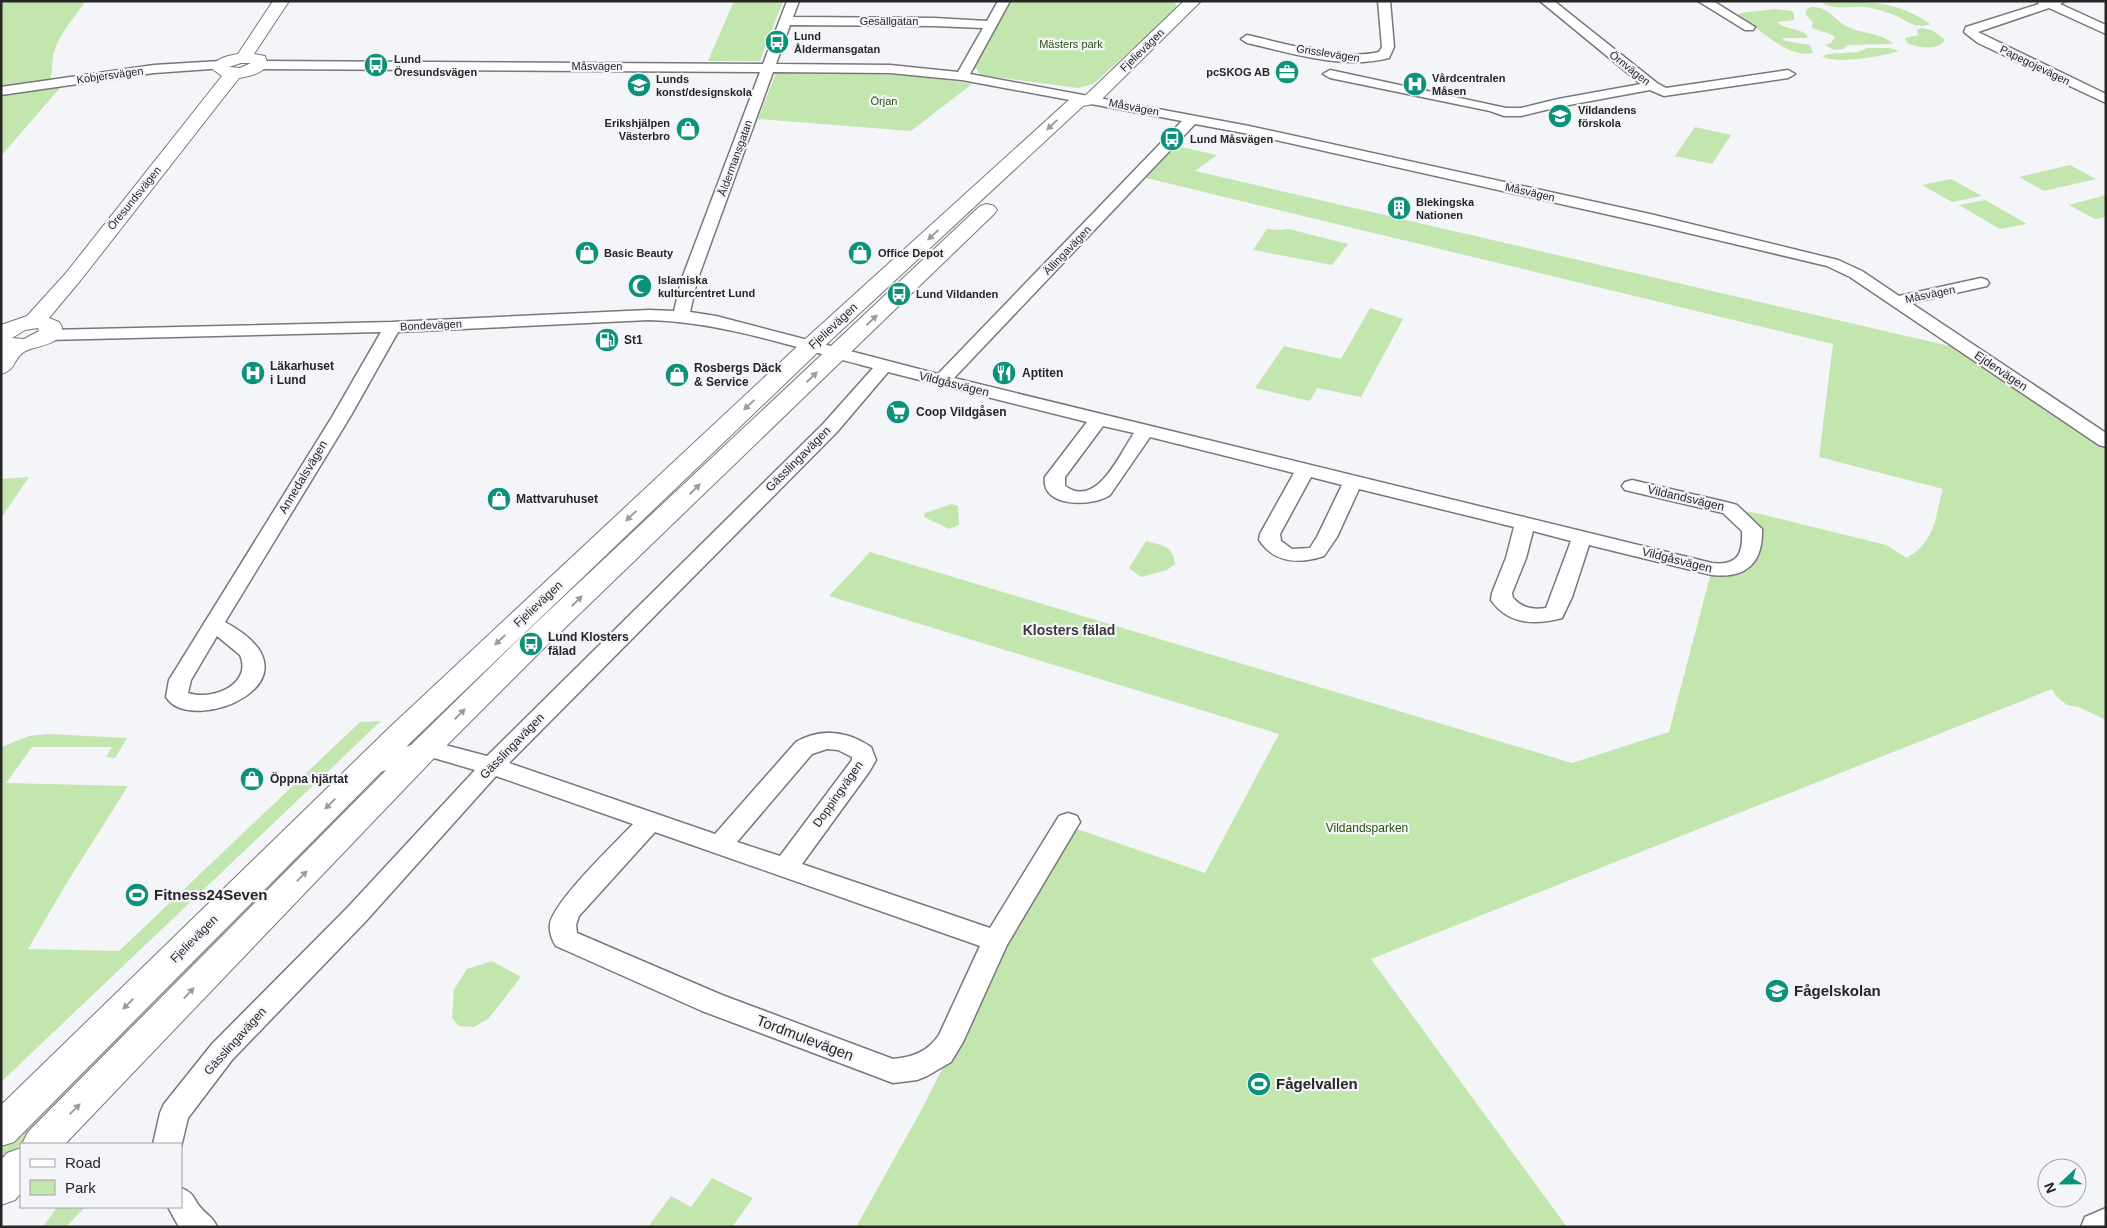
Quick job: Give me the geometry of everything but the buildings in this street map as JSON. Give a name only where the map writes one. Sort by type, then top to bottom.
[{"type":"main road","name":"Öresundsvägen","points":[[1,367],[5,338],[35,342],[41,328],[72,277],[280,1]]},
{"type":"main road","name":"Fjelievägen","points":[[1,1130],[432,705],[810,347],[1077,102],[1092,99],[1192,1]]},
{"type":"main road","points":[[232,66],[247,71],[260,65]]},
{"type":"main road","name":"Fjelievägen","points":[[42,1143],[426,748],[531,644],[1094,108],[1092,99]]},
{"type":"main road","points":[[1,1188],[20,1167]]},
{"type":"street","name":"Åldermansgatan","points":[[681,316],[689,281],[793,1]]},
{"type":"street","points":[[962,76],[1004,1]]},
{"type":"street","name":"Grisslevägen","points":[[1247,39],[1352,59],[1377,58],[1384,55],[1388,46],[1384,1]]},
{"type":"street","name":"Örnvägen","points":[[1546,1],[1652,86],[1664,92],[1788,74]]},
{"type":"street","points":[[1704,1],[1749,27]]},
{"type":"street","points":[[2050,2],[2106,30]]},
{"type":"street","name":"Papegojevägen","points":[[2050,2],[1973,29],[1970,32],[1982,40],[2106,99]]},
{"type":"street","name":"Gesällgatan","points":[[786,21],[934,22],[992,25]]},
{"type":"street","name":"Måsvägen","points":[[260,65],[768,67],[890,69],[962,76],[1092,99],[1348,151],[1803,254],[1832,263],[1856,274],[1897,302],[1981,283]]},
{"type":"street","name":"Kobjersvägen","points":[[1,91],[154,69],[232,66]]},
{"type":"street","points":[[1330,74],[1494,108],[1504,112],[1521,112],[1558,103],[1652,86]]},
{"type":"street","name":"Ällingavägen","points":[[942,381],[1192,119]]},
{"type":"street","name":"Ejdervägen","points":[[1897,302],[2106,441]]},
{"type":"street","name":"Bondevägen","points":[[41,328],[392,327],[649,315],[681,316],[710,320],[810,347]]},
{"type":"street","name":"Annedalsvägen","points":[[213,625],[368,371],[392,327]]},
{"type":"street","name":"Vildgåsvägen","points":[[810,347],[942,381],[1582,536],[1712,570],[1729,572],[1742,566],[1750,551],[1753,538]]},
{"type":"street","name":"Gässlingavägen","points":[[168,1143],[174,1113],[222,1052],[357,914],[492,766],[830,428],[884,366]]},
{"type":"street","points":[[1099,419],[1055,477],[1054,484],[1057,490],[1066,496],[1089,498],[1103,491],[1145,430]]},
{"type":"street","points":[[1306,470],[1270,534],[1269,540],[1273,546],[1283,553],[1296,555],[1317,552],[1327,537],[1353,481]]},
{"type":"street","name":"Vildandsvägen","points":[[1632,486],[1730,509],[1749,524],[1752,529],[1753,538]]},
{"type":"street","points":[[1525,523],[1516,558],[1502,593],[1502,600],[1507,607],[1519,614],[1539,617],[1554,614],[1562,597],[1582,536]]},
{"type":"street","points":[[426,748],[423,735],[432,705]]},
{"type":"street","name":"Doppingvägen","points":[[720,845],[804,748],[817,741],[838,740],[856,748],[863,754],[864,760],[861,766],[785,868]]},
{"type":"street","points":[[365,770],[398,756],[426,748],[492,766],[996,941]]},
{"type":"street","name":"Tordmulevägen","points":[[650,821],[568,911],[563,924],[565,939],[712,1003],[894,1071],[917,1068],[941,1054],[949,1042],[996,941],[1068,822]]},
{"type":"street","points":[[182,1204],[190,1218],[202,1227]]},
{"type":"street","points":[[2096,1227],[2106,1222]]},
{"type":"green space","points":[[1,1],[86,1],[63,32],[54,52],[49,83],[66,81],[1,156]]},
{"type":"green space","points":[[734,1],[783,1],[760,61],[708,61]]},
{"type":"green space","name":"Mästers park","points":[[1008,1],[1174,1],[1178,8],[1093,84],[1078,88],[980,75],[977,69],[972,68]]},
{"type":"green space","points":[[1825,1],[1853,1],[1892,6],[1918,16],[1930,24],[1925,26],[1916,25],[1880,10],[1865,7],[1828,6],[1822,3]]},
{"type":"green space","points":[[1811,7],[1817,7],[1826,11],[1848,27],[1884,38],[1893,44],[1848,45],[1843,49],[1834,50],[1825,45],[1831,43],[1835,37],[1812,28],[1813,22],[1806,15],[1806,10]]},
{"type":"green space","points":[[1776,9],[1792,11],[1794,14],[1794,20],[1777,22],[1780,25],[1800,31],[1808,36],[1806,38],[1782,38],[1785,41],[1810,45],[1813,53],[1804,54],[1780,45],[1738,15],[1740,13]]},
{"type":"green space","points":[[1921,28],[1932,30],[1945,40],[1938,46],[1933,47],[1922,47],[1907,43],[1905,38],[1918,35],[1917,30]]},
{"type":"green space","points":[[1868,48],[1889,48],[1899,51],[1848,60],[1828,59],[1822,56],[1858,52]]},
{"type":"green space","name":"Örjan","points":[[776,73],[898,75],[972,84],[911,131],[758,119]]},
{"type":"green space","points":[[1695,127],[1731,135],[1712,164],[1675,156]]},
{"type":"green space","name":"Vildandsparken","points":[[1168,144],[1217,155],[1195,171],[1971,351],[2106,441],[2106,720],[2079,707],[2067,705],[2056,696],[2052,689],[1371,959],[1567,1227],[856,1227],[922,1109],[1032,891],[1071,827],[1205,873],[1279,734],[829,596],[870,552],[1572,763],[1669,732],[1712,569],[1729,571],[1753,538],[1730,509],[1761,514],[1886,545],[1907,558],[1924,543],[1936,519],[1943,489],[1819,457],[1833,344],[1138,176]]},
{"type":"green space","points":[[2070,165],[2096,179],[2044,191],[2019,177]]},
{"type":"green space","points":[[1951,179],[1982,196],[1952,202],[1922,185]]},
{"type":"green space","points":[[2106,195],[2106,217],[2095,219],[2069,205]]},
{"type":"green space","points":[[1985,200],[2027,224],[2000,229],[1959,205]]},
{"type":"green space","points":[[1267,229],[1289,229],[1348,244],[1332,265],[1253,250]]},
{"type":"green space","points":[[1370,308],[1403,319],[1361,397],[1317,388],[1310,401],[1255,388],[1284,346],[1341,359]]},
{"type":"green space","points":[[29,477],[1,518],[1,479]]},
{"type":"green space","points":[[952,504],[958,506],[959,525],[949,529],[924,517],[925,513]]},
{"type":"green space","points":[[1146,541],[1166,547],[1172,553],[1175,564],[1167,570],[1141,577],[1129,568]]},
{"type":"green space","points":[[381,721],[1,1082],[1,747],[29,736],[48,734],[127,738],[115,758],[106,757],[112,747],[32,747],[6,783],[128,786],[63,889],[28,949],[119,951],[360,722]]},
{"type":"green space","points":[[354,792],[365,795],[23,1143],[20,1143],[20,1146],[1,1165],[1,1146]]},
{"type":"green space","points":[[492,961],[521,977],[488,1019],[474,1027],[459,1026],[452,1018],[454,989],[467,969]]},
{"type":"green space","points":[[712,1178],[753,1198],[732,1227],[648,1227],[671,1196],[691,1207]]},
{"type":"green space","points":[[56,1208],[84,1208],[66,1227],[43,1227]]},
{"type":"place","name":"Lund Åldermansgatan","points":[[777,42]]},
{"type":"place","name":"Lund Öresundsvägen","points":[[376,65]]},
{"type":"place","name":"pcSKOG AB","points":[[1287,72]]},
{"type":"place","name":"Vårdcentralen Måsen","points":[[1415,84]]},
{"type":"place","name":"Lunds konst/designskola","points":[[639,85]]},
{"type":"place","name":"Vildandens förskola","points":[[1560,116]]},
{"type":"place","name":"Erikshjälpen Västerbro","points":[[688,129]]},
{"type":"place","name":"Lund Måsvägen","points":[[1172,139]]},
{"type":"place","name":"Blekingska Nationen","points":[[1399,208]]},
{"type":"place","name":"Basic Beauty","points":[[587,253]]},
{"type":"place","name":"Office Depot","points":[[860,253]]},
{"type":"place","name":"Islamiska kulturcentret Lund","points":[[640,286]]},
{"type":"place","name":"Lund Vildanden","points":[[899,294]]},
{"type":"place","name":"St1","points":[[607,340]]},
{"type":"place","name":"Läkarhuset i Lund","points":[[253,373]]},
{"type":"place","name":"Aptiten","points":[[1004,373]]},
{"type":"place","name":"Rosbergs Däck & Service","points":[[677,375]]},
{"type":"place","name":"Coop Vildgåsen","points":[[898,412]]},
{"type":"place","name":"Mattvaruhuset","points":[[499,499]]},
{"type":"place","name":"Lund Klosters fälad","points":[[531,644]]},
{"type":"place","name":"Öppna hjärtat","points":[[252,779]]},
{"type":"place","name":"Fitness24Seven","points":[[137,895]]},
{"type":"place","name":"Fågelskolan","points":[[1777,991]]},
{"type":"place","name":"Fågelvallen","points":[[1259,1084]]},
{"type":"district","name":"Klosters fälad","points":[[1069,630]]}]
